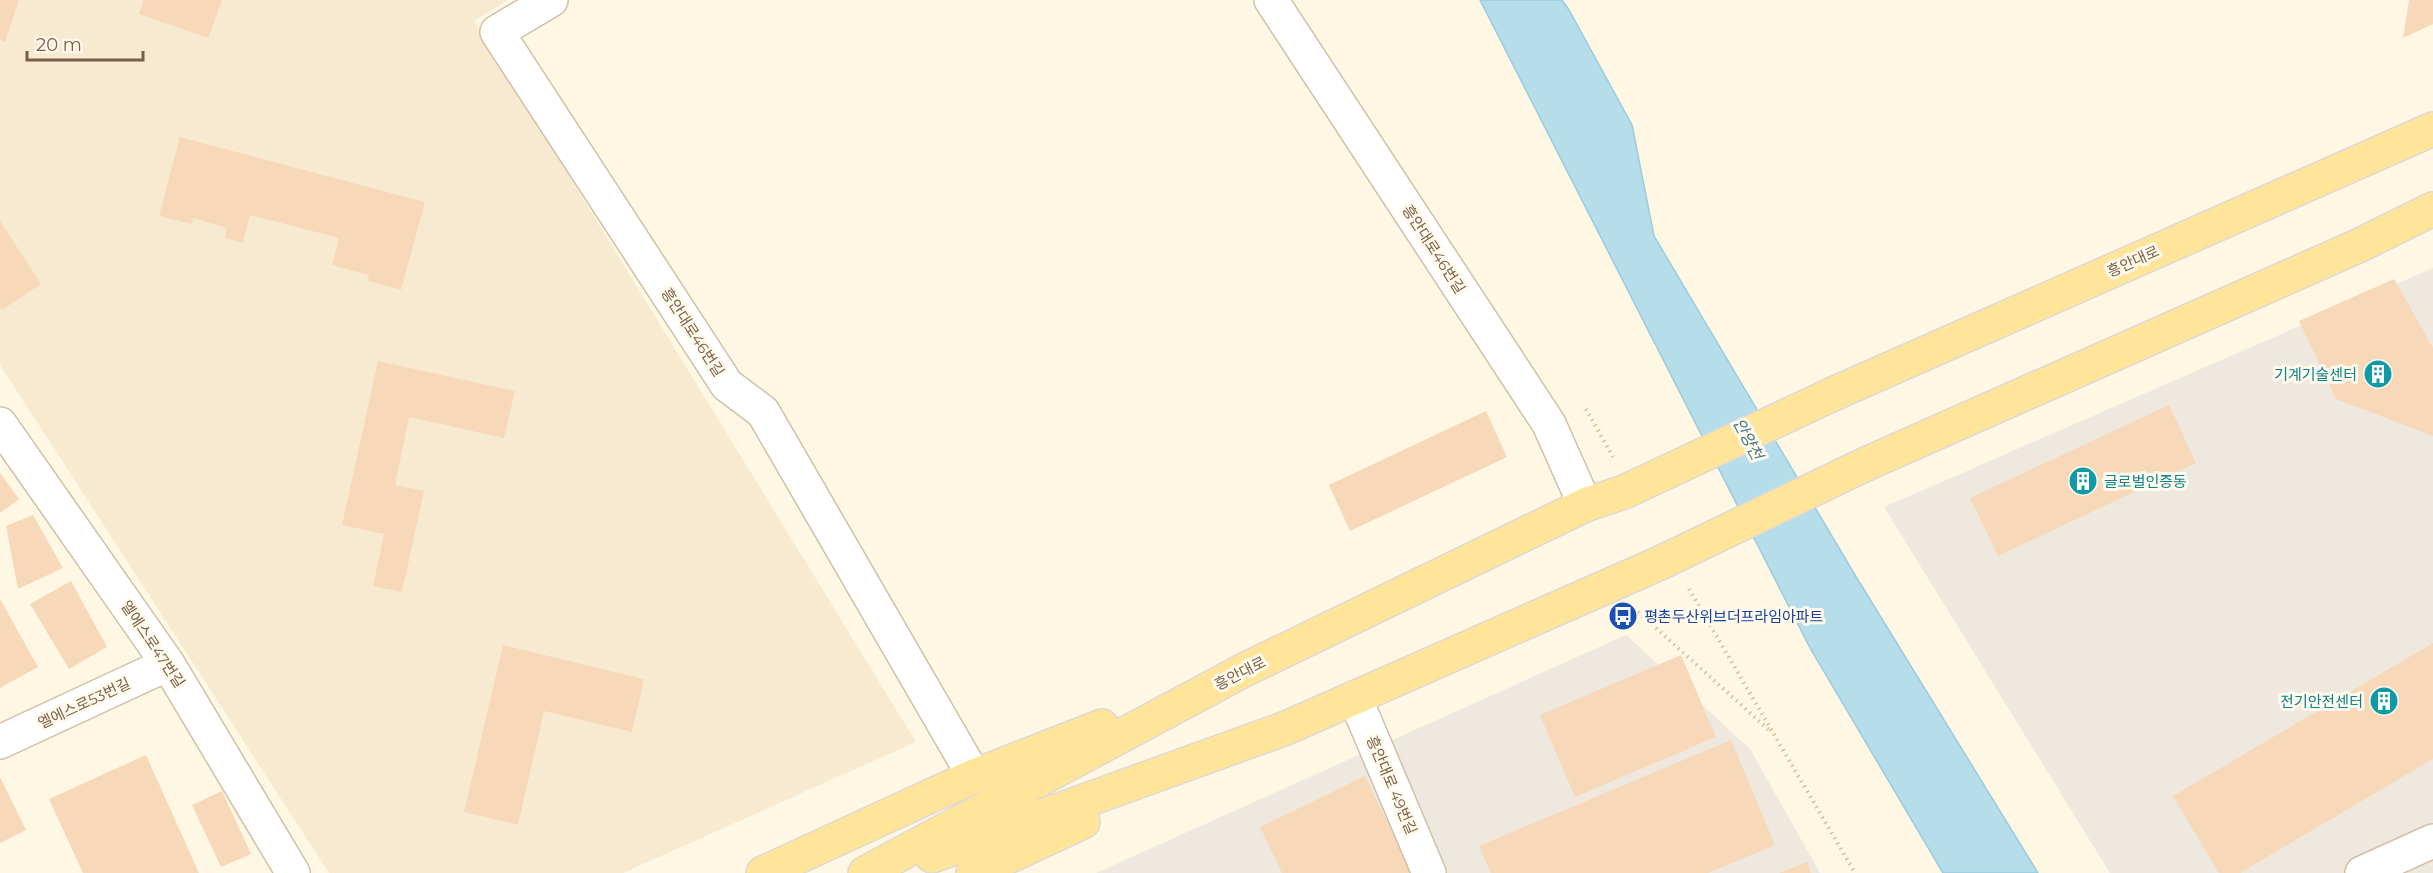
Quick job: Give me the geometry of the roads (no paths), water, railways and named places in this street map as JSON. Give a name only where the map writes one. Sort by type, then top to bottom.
[{"type":"main road","points":[[2321,178],[2433,119]]},
{"type":"main road","name":"흥안대로","points":[[865,873],[1246,669],[1585,505],[1624,492],[1833,394],[2433,129]]},
{"type":"main road","points":[[2358,246],[2433,209]]},
{"type":"main road","points":[[973,873],[1286,728],[1609,586],[1866,464],[2433,215]]},
{"type":"main road","points":[[763,873],[975,776],[1246,669]]},
{"type":"main road","points":[[885,873],[1286,728]]},
{"type":"street","name":"흥안대로46번길","points":[[552,0],[497,32],[727,385],[764,412],[975,776]]},
{"type":"street","name":"흥안대로46번길","points":[[1270,0],[1549,424],[1585,505]]},
{"type":"street","name":"엘에스로47번길","points":[[0,424],[168,664],[293,873]]},
{"type":"street","name":"엘에스로53번길","points":[[0,742],[168,664]]},
{"type":"street","name":"흥안대로 49번길","points":[[1355,698],[1429,873]]},
{"type":"street","points":[[2362,873],[2433,841]]},
{"type":"water","name":"안양천","points":[[1480,0],[1562,0],[1569,10],[1632,125],[1654,236],[1855,575],[2038,873],[1943,873],[1810,648]]},
{"type":"place","name":"기계기술센터","points":[[2378,374]]},
{"type":"place","name":"글로벌인증동","points":[[2083,481]]},
{"type":"place","name":"평촌두산위브더프라임아파트","points":[[1623,616]]},
{"type":"place","name":"전기안전센터","points":[[2384,701]]}]
